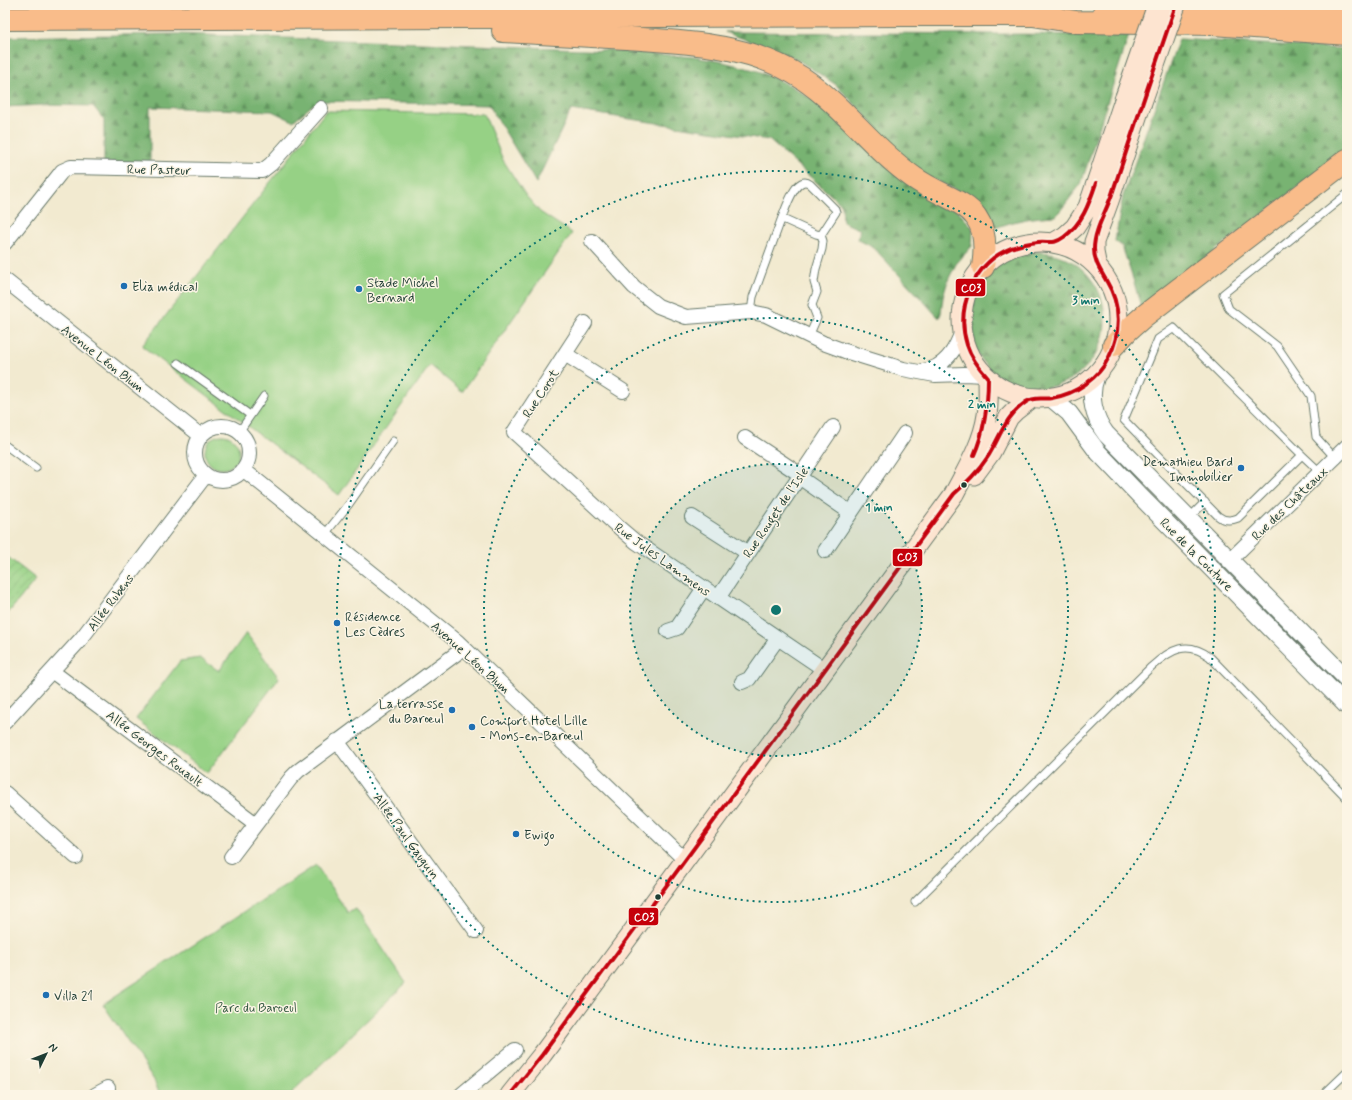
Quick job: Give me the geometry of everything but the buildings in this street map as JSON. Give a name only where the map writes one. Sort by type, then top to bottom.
[{"type":"highway","points":[[5,19],[906,15],[1033,16],[1091,12],[1347,13]]},
{"type":"highway","points":[[1033,16],[1076,22],[1207,24],[1347,34]]},
{"type":"highway","points":[[266,18],[682,42],[729,49],[754,56],[779,66],[801,78],[823,93],[903,170],[930,188],[964,205],[972,212],[981,226],[983,234],[983,267]]},
{"type":"highway","points":[[1114,345],[1144,316],[1347,160]]},
{"type":"main road","points":[[1098,267],[1094,252],[1094,242],[1108,206],[1157,5]]},
{"type":"main road","points":[[1053,243],[1070,232],[1080,221],[1086,211],[1176,5]]},
{"type":"main road","points":[[1038,242],[1053,243],[1077,252],[1098,267],[1109,283],[1114,295],[1117,307],[1118,326],[1114,345],[1107,362],[1096,376],[1075,390],[1051,398],[1032,398],[1005,390],[986,376],[972,357],[966,343],[962,314],[965,299],[974,279],[983,267],[1001,253],[1015,246],[1038,242]]},
{"type":"main road","points":[[954,494],[974,455],[984,430],[987,413],[986,376]]},
{"type":"main road","points":[[510,1095],[542,1055],[954,494],[976,472],[987,458],[1012,413],[1032,398]]},
{"type":"street","name":"Rue Pasteur","points":[[5,243],[59,175],[66,169],[262,171],[272,164],[321,108]]},
{"type":"street","points":[[592,241],[634,287],[658,306],[686,318],[751,312],[766,315],[808,336],[845,351],[903,369],[935,375],[968,374],[986,376]]},
{"type":"street","name":"Avenue Léon Blum","points":[[5,280],[201,436]]},
{"type":"street","name":"Rue Corot","points":[[514,432],[585,323]]},
{"type":"street","points":[[919,372],[932,370],[945,362],[957,344],[963,328]]},
{"type":"street","name":"Rue Corot","points":[[565,354],[623,391]]},
{"type":"street","name":"Rue de la Couture","points":[[1096,376],[1093,390],[1093,408],[1103,430],[1347,679]]},
{"type":"street","name":"Rue de la Couture","points":[[1051,398],[1069,413],[1097,451],[1138,495],[1347,706]]},
{"type":"street","points":[[219,426],[230,427],[239,432],[246,440],[249,450],[248,460],[244,470],[236,476],[226,480],[215,479],[206,475],[199,466],[195,456],[196,445],[201,436],[209,429],[219,426]]},
{"type":"street","name":"Rue Rouget de l'Isle","points":[[718,598],[833,427]]},
{"type":"street","name":"Rue Jules Lammens","points":[[514,432],[628,536],[825,670]]},
{"type":"street","points":[[825,551],[905,433]]},
{"type":"street","points":[[744,438],[851,513]]},
{"type":"street","name":"Rue des Châteaux","points":[[1230,560],[1347,446]]},
{"type":"street","name":"Avenue Léon Blum","points":[[244,470],[464,648],[685,860]]},
{"type":"street","name":"Allée Rubens","points":[[5,722],[53,672],[90,628],[206,475]]},
{"type":"street","points":[[692,517],[748,553]]},
{"type":"street","points":[[668,631],[677,628],[704,588]]},
{"type":"street","points":[[742,682],[749,679],[778,638]]},
{"type":"street","points":[[231,857],[295,774],[337,741],[464,648]]},
{"type":"street","name":"Allée Georges Rouault","points":[[53,672],[256,824]]},
{"type":"street","name":"Allée Paul Gauguin","points":[[337,741],[476,931]]},
{"type":"street","points":[[5,793],[76,857]]},
{"type":"street","points":[[461,1095],[515,1050]]},
{"type":"street","points":[[95,1095],[108,1088]]},
{"type":"lane","points":[[751,312],[753,297],[781,220],[797,186],[803,181],[806,182],[835,209],[836,212],[821,235]]},
{"type":"lane","points":[[1335,458],[1316,437],[1311,396],[1277,346],[1229,310],[1223,294],[1347,194]]},
{"type":"lane","points":[[781,220],[785,220],[821,235]]},
{"type":"lane","points":[[808,336],[817,318],[812,305],[817,292],[814,282],[822,249],[823,241],[821,235]]},
{"type":"lane","points":[[1302,455],[1242,514],[1234,519],[1221,519],[1124,420],[1158,339],[1174,328],[1320,472]]},
{"type":"lane","points":[[178,363],[250,415]]},
{"type":"lane","points":[[239,432],[264,396]]},
{"type":"lane","points":[[325,534],[350,504],[393,441]]},
{"type":"lane","points":[[5,445],[36,468]]},
{"type":"lane","points":[[1188,518],[1205,502]]},
{"type":"lane","points":[[915,902],[1152,667],[1170,652],[1180,648],[1186,647],[1196,649],[1210,657],[1347,798]]},
{"type":"lane","points":[[1323,1095],[1347,1072]]},
{"type":"green space","points":[[725,32],[1129,35],[1081,184],[1056,216],[1040,217],[1009,223],[993,229],[985,211],[975,199],[922,174],[896,152],[869,119],[835,84],[795,58]]},
{"type":"green space","points":[[177,34],[610,50],[693,57],[723,62],[758,71],[789,85],[813,100],[953,206],[973,228],[972,246],[956,264],[948,280],[939,318],[874,248],[857,239],[861,230],[843,222],[842,205],[769,140],[571,110],[536,183],[489,105],[322,101],[314,104],[293,121],[272,111],[150,107],[150,163],[104,163],[104,120],[93,106],[42,105],[5,107],[5,37]]},
{"type":"green space","points":[[1179,39],[1347,49],[1347,150],[1141,307],[1122,246],[1115,241],[1123,196]]},
{"type":"green space","name":"Stade Michel Bernard","points":[[326,111],[484,114],[503,160],[526,196],[540,212],[572,233],[462,392],[430,365],[339,495],[142,346]]},
{"type":"green space","points":[[1030,252],[1044,252],[1063,257],[1075,263],[1090,277],[1100,294],[1104,307],[1104,333],[1100,346],[1094,358],[1080,373],[1075,377],[1057,385],[1044,388],[1030,388],[1011,383],[999,377],[984,363],[980,358],[972,340],[969,327],[969,313],[974,294],[980,282],[994,267],[999,263],[1017,255]]},
{"type":"green space","points":[[222,435],[234,440],[239,452],[234,464],[222,469],[210,464],[205,452],[210,440]]},
{"type":"green space","points":[[5,555],[36,579],[5,617]]},
{"type":"green space","points":[[246,633],[279,678],[207,773],[136,719],[180,661],[200,658],[219,671]]},
{"type":"green space","name":"Parc du Baroeul","points":[[316,865],[348,913],[356,909],[406,983],[292,1092],[294,1095],[160,1095],[154,1080],[103,1004]]},
{"type":"transit line","name":"CO3","points":[[510,1095],[542,1055],[954,494],[972,477],[983,463],[1012,414],[1029,400],[1061,396],[1078,389],[1093,378],[1105,365],[1116,338],[1118,319],[1112,291],[1095,258],[1094,249],[1096,235],[1112,194],[1176,5]]},
{"type":"transit line","name":"CO3","points":[[974,455],[981,436],[985,417],[988,378],[973,359],[967,345],[964,331],[966,302],[971,288],[978,275],[987,264],[998,255],[1011,248],[1021,245],[1057,241],[1070,232],[1076,226],[1084,213],[1096,183]]},
{"type":"place","name":"Elia médical","points":[[124,286]]},
{"type":"place","name":"Stade Michel Bernard","points":[[359,289]]},
{"type":"place","name":"Demathieu Bard Immobilier","points":[[1241,468]]},
{"type":"place","name":"Résidence Les Cèdres","points":[[337,623]]},
{"type":"place","name":"La terrasse du Barœul","points":[[452,710]]},
{"type":"place","name":"Comfort Hotel Lille - Mons-en-Barœul","points":[[472,727]]},
{"type":"place","name":"Ewigo","points":[[516,834]]},
{"type":"place","name":"Villa 21","points":[[46,995]]}]
